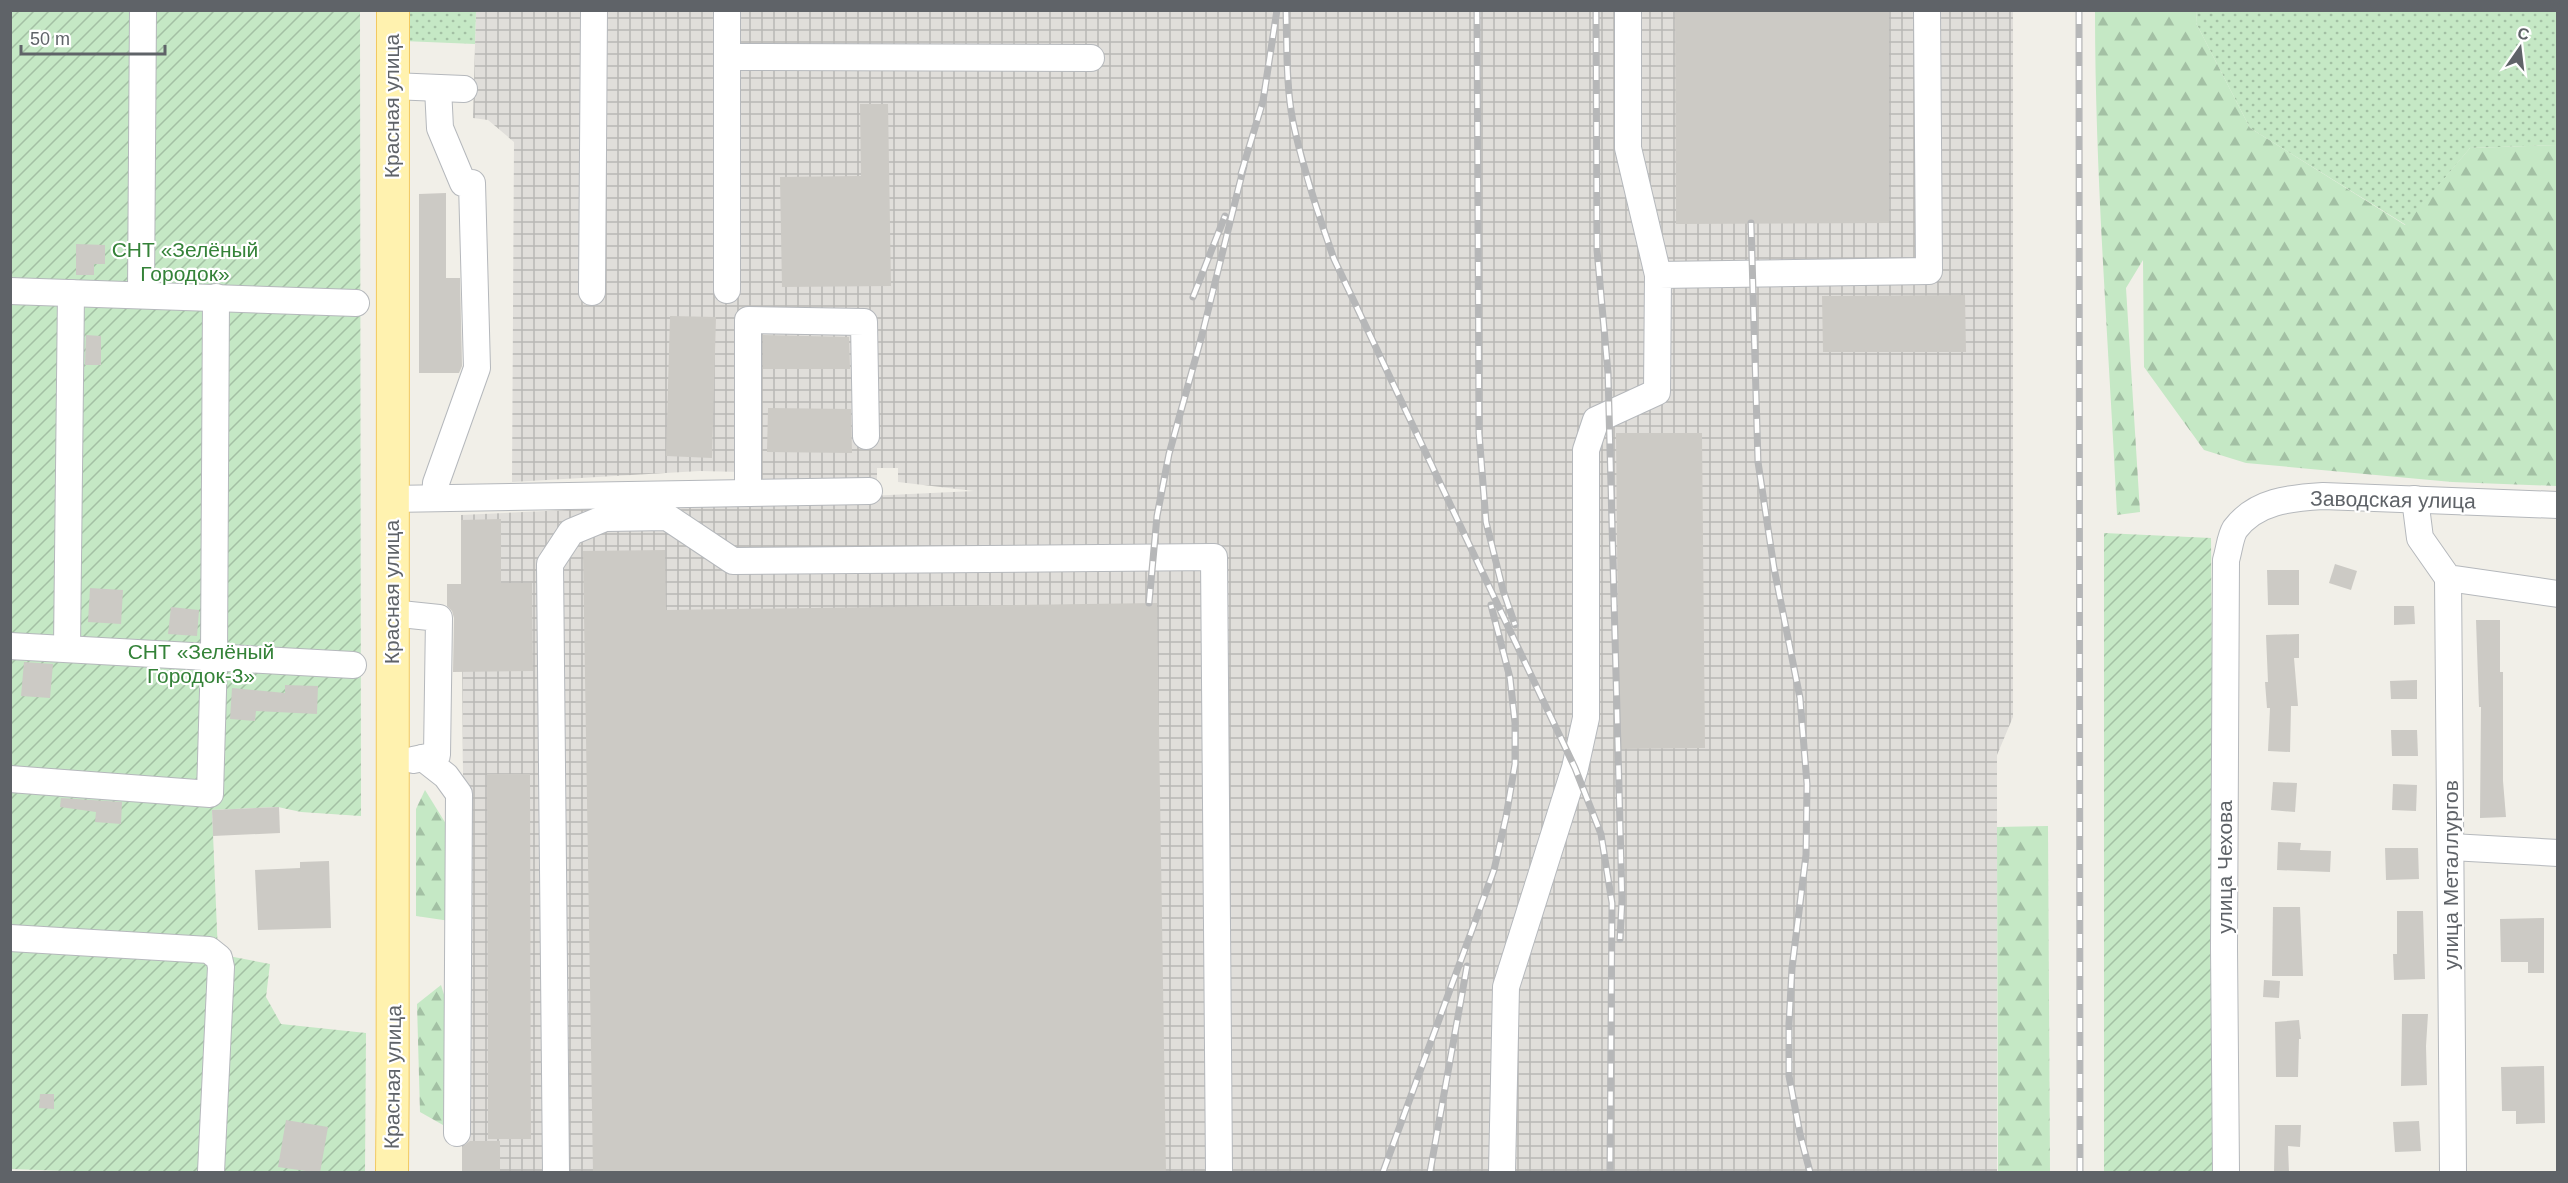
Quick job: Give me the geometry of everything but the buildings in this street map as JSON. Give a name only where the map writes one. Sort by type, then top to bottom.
[{"type":"main road","name":"Красная улица","points":[[392,1173],[394,941],[391,614],[393,10]]},
{"type":"street","points":[[141,295],[143,10]]},
{"type":"street","points":[[592,292],[594,10]]},
{"type":"street","points":[[727,10],[727,290]]},
{"type":"street","points":[[1502,1173],[1506,987],[1575,768],[1586,718],[1586,450],[1596,420],[1657,392],[1658,275],[1628,148],[1628,10]]},
{"type":"street","points":[[1658,275],[1929,271],[1927,10]]},
{"type":"street","points":[[728,57],[1091,58]]},
{"type":"street","points":[[392,86],[464,89]]},
{"type":"street","points":[[435,498],[436,483],[477,368],[472,183],[463,183],[440,128],[438,88]]},
{"type":"street","points":[[10,291],[356,303]]},
{"type":"street","points":[[67,648],[71,292]]},
{"type":"street","points":[[10,779],[210,794],[214,657],[216,297]]},
{"type":"street","points":[[748,493],[748,320],[864,322],[866,436]]},
{"type":"street","points":[[392,499],[869,490]]},
{"type":"street","name":"Заводская улица","points":[[2226,561],[2234,531],[2258,507],[2293,498],[2323,496],[2558,505]]},
{"type":"street","points":[[2415,499],[2420,538],[2448,578],[2558,594]]},
{"type":"street","points":[[556,1173],[550,564],[571,532],[605,518],[667,517],[733,561],[1214,557],[1219,1173]]},
{"type":"street","name":"улица Чехова","points":[[2226,561],[2224,948],[2226,1173]]},
{"type":"street","name":"улица Металлургов","points":[[2448,578],[2453,1173]]},
{"type":"street","points":[[391,614],[439,618],[437,755],[392,764]]},
{"type":"street","points":[[10,646],[353,665]]},
{"type":"street","points":[[423,758],[446,776],[459,794],[458,1132]]},
{"type":"street","points":[[2451,847],[2558,853]]},
{"type":"street","points":[[10,938],[209,950],[216,954],[221,967],[211,1173]]},
{"type":"shaded area","points":[[476,11],[2013,11],[2013,717],[1997,755],[1997,1172],[462,1172],[461,515],[974,491],[898,482],[898,468],[877,468],[877,484],[742,485],[742,472],[700,471],[512,482],[514,142],[488,120],[473,118]]},
{"type":"green space","points":[[2197,10],[2557,11],[2557,145],[2470,148],[2406,225],[2250,128],[2196,23]]},
{"type":"green space","points":[[11,11],[360,11],[361,816],[301,812],[278,807],[212,810],[218,954],[270,964],[266,997],[281,1024],[366,1033],[365,1172],[94,1172],[11,1169]]},
{"type":"green space","points":[[403,11],[476,11],[475,44],[403,41]]},
{"type":"green space","points":[[2095,11],[2197,11],[2196,23],[2250,128],[2405,225],[2470,148],[2557,145],[2557,486],[2452,482],[2246,463],[2204,450],[2144,367],[2143,260],[2126,288],[2140,512],[2117,515],[2100,200]]},
{"type":"green space","points":[[2104,533],[2211,538],[2216,1172],[2104,1172]]},
{"type":"green space","points":[[425,790],[451,832],[450,921],[416,916],[416,809]]},
{"type":"green space","points":[[2048,826],[2050,1172],[1998,1172],[1997,827]]},
{"type":"green space","points":[[441,985],[450,1014],[443,1125],[420,1112],[417,1004]]},
{"type":"railway","points":[[1241,174],[1263,101],[1277,10]]},
{"type":"railway","points":[[1286,10],[1288,80],[1293,122],[1311,191],[1334,259],[1575,768],[1601,834],[1612,903],[1610,1172]]},
{"type":"railway","points":[[1477,10],[1479,433],[1486,522],[1503,590],[1515,625]]},
{"type":"railway","points":[[1596,10],[1597,250],[1608,373],[1622,900],[1620,939]]},
{"type":"railway","points":[[2079,10],[2080,1172]]},
{"type":"railway","points":[[1149,603],[1157,516],[1169,454],[1202,335],[1244,166]]},
{"type":"railway","points":[[1193,297],[1225,216]]},
{"type":"railway","points":[[1751,223],[1758,462],[1774,568],[1800,698],[1807,784],[1806,855],[1792,968],[1789,1076],[1810,1172]]},
{"type":"railway","points":[[1383,1172],[1494,870],[1506,817],[1515,764],[1515,723],[1510,678],[1491,605]]},
{"type":"railway","points":[[1430,1172],[1467,966]]},
{"type":"park label","name":"СНТ «Зелёный Городок»","points":[[185,262]]},
{"type":"park label","name":"СНТ «Зелёный Городок-3»","points":[[201,664]]}]
